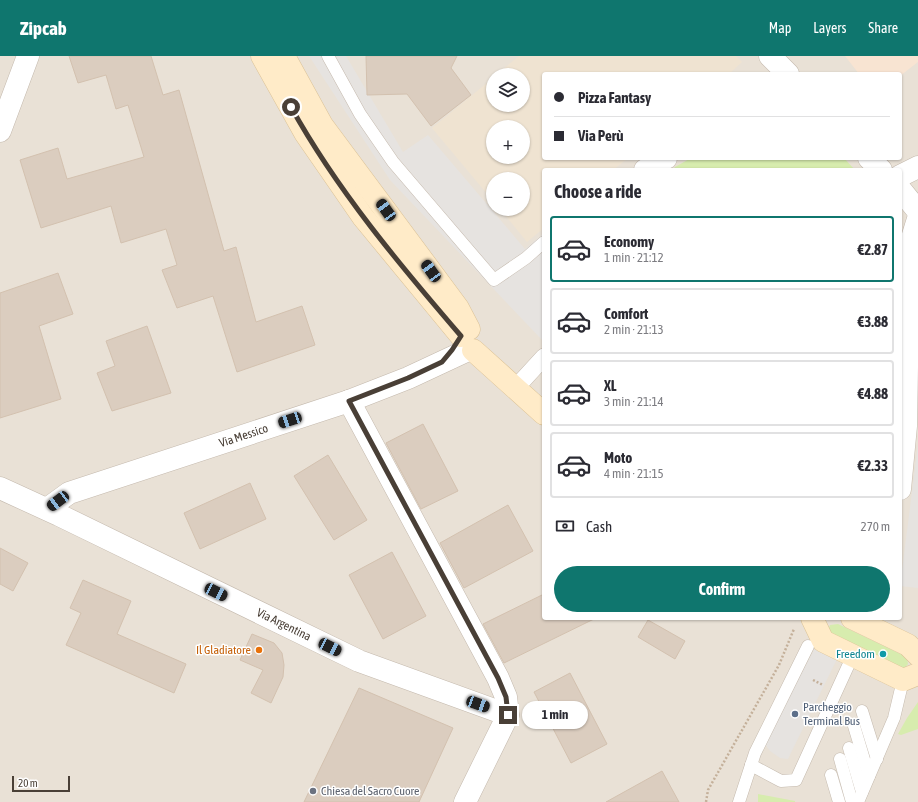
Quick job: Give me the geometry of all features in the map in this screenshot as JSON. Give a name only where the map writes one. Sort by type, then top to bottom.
[{"type":"main road","points":[[262,56],[305,133],[362,217],[470,342],[518,384],[542,412]]},
{"type":"main road","points":[[284,56],[322,125],[458,308],[470,342]]},
{"type":"main road","points":[[518,384],[542,400]]},
{"type":"main road","points":[[810,621],[824,641],[914,669]]},
{"type":"main road","points":[[866,621],[908,645],[914,669]]},
{"type":"street","points":[[0,131],[28,56]]},
{"type":"street","points":[[770,56],[786,72]]},
{"type":"street","points":[[648,168],[662,160]]},
{"type":"street","points":[[871,160],[879,168]]},
{"type":"street","points":[[902,175],[918,167]]},
{"type":"street","points":[[902,191],[918,211]]},
{"type":"street","points":[[902,468],[906,426],[909,248],[918,219]]},
{"type":"street","name":"Via Messico","points":[[47,509],[69,493],[349,401],[408,378],[442,362],[470,342]]},
{"type":"street","points":[[518,384],[542,359]]},
{"type":"street","points":[[349,401],[498,678],[506,697],[508,715],[465,802]]},
{"type":"street","name":"Via Argentina","points":[[0,488],[47,509],[359,661],[508,715]]},
{"type":"lane","points":[[328,56],[360,114],[393,162],[494,280],[526,258],[542,244]]},
{"type":"lane","points":[[739,802],[755,753],[808,646]]},
{"type":"lane","points":[[750,767],[781,781],[796,780],[848,666]]},
{"type":"lane","points":[[860,797],[914,669]]},
{"type":"lane","points":[[862,711],[876,759]]},
{"type":"lane","points":[[854,726],[869,776]]},
{"type":"lane","points":[[849,748],[860,797]]},
{"type":"lane","points":[[840,760],[852,802]]},
{"type":"lane","points":[[747,802],[750,767]]},
{"type":"lane","points":[[831,775],[840,802]]},
{"type":"path","points":[[706,802],[708,790],[779,665],[810,621]]},
{"type":"path","points":[[813,680],[825,686]]},
{"type":"shaded area","points":[[0,56],[918,56],[918,802],[0,802]]},
{"type":"shaded area","points":[[309,56],[346,56],[403,152],[428,135],[486,203],[486,216],[497,216],[525,249],[542,235],[542,340],[390,180]]},
{"type":"shaded area","points":[[519,56],[736,56],[742,62],[731,72],[542,72],[542,160],[626,160],[616,168],[542,168],[542,230],[527,242],[506,216],[530,216],[530,172],[486,172],[486,193],[432,128],[486,84],[486,112],[530,112],[530,68],[504,68]]},
{"type":"shaded area","points":[[845,56],[918,56],[918,62],[902,74],[902,72],[857,72]]},
{"type":"shaded area","points":[[918,444],[918,588],[902,586],[902,570]]},
{"type":"shaded area","name":"Parcheggio Terminal Bus","points":[[816,646],[838,657],[788,759],[780,758],[770,751],[764,743]]},
{"type":"green space","points":[[687,160],[846,160],[853,168],[674,168]]},
{"type":"green space","points":[[838,624],[907,657],[908,664],[904,669],[827,633],[830,625]]},
{"type":"green space","points":[[918,702],[918,729],[901,735],[898,734],[907,718]]},
{"type":"green space","points":[[758,794],[795,801],[795,802],[758,802]]},
{"type":"building","points":[[69,56],[151,56],[163,95],[179,90],[224,251],[236,247],[256,322],[302,306],[315,345],[237,372],[213,296],[177,308],[162,270],[177,265],[166,229],[121,243],[111,206],[41,228],[20,160],[58,148],[67,179],[144,157],[128,105],[116,109],[106,75],[78,83]]},
{"type":"building","points":[[366,56],[457,56],[451,68],[471,95],[431,126],[407,94],[367,95]]},
{"type":"building","points":[[58,273],[73,314],[39,326],[61,399],[0,418],[0,293]]},
{"type":"building","points":[[147,326],[171,393],[112,411],[97,373],[115,366],[106,341]]},
{"type":"building","points":[[423,424],[458,491],[421,509],[386,443]]},
{"type":"building","points":[[328,455],[367,520],[334,540],[294,476]]},
{"type":"building","points":[[250,483],[266,519],[200,549],[184,513]]},
{"type":"building","points":[[508,505],[533,551],[464,588],[440,543]]},
{"type":"building","points":[[0,548],[28,563],[13,591],[0,584]]},
{"type":"building","points":[[392,552],[426,616],[383,639],[349,575]]},
{"type":"building","points":[[83,580],[131,601],[117,634],[186,664],[174,693],[66,645],[81,613],[70,608]]},
{"type":"building","points":[[542,595],[542,620],[592,620],[504,663],[483,624]]},
{"type":"building","points":[[648,620],[685,641],[675,659],[638,637]]},
{"type":"building","points":[[252,634],[274,643],[282,653],[284,665],[283,677],[271,703],[251,693],[263,670],[240,660]]},
{"type":"building","points":[[570,673],[607,744],[571,763],[534,692]]},
{"type":"building","points":[[359,688],[453,728],[419,802],[304,802]]},
{"type":"building","points":[[662,771],[679,802],[606,802]]},
{"type":"place","name":"Il Gladiatore","points":[[259,650]]},
{"type":"place","name":"Freedom","points":[[883,654]]},
{"type":"place","name":"Parcheggio Terminal Bus","points":[[795,714]]},
{"type":"place","name":"Chiesa del Sacro Cuore","points":[[313,791]]},
{"type":"route","points":[[291,107],[305,133],[362,217],[461,336],[442,362],[408,378],[349,401],[498,678],[506,697],[508,715]]}]
